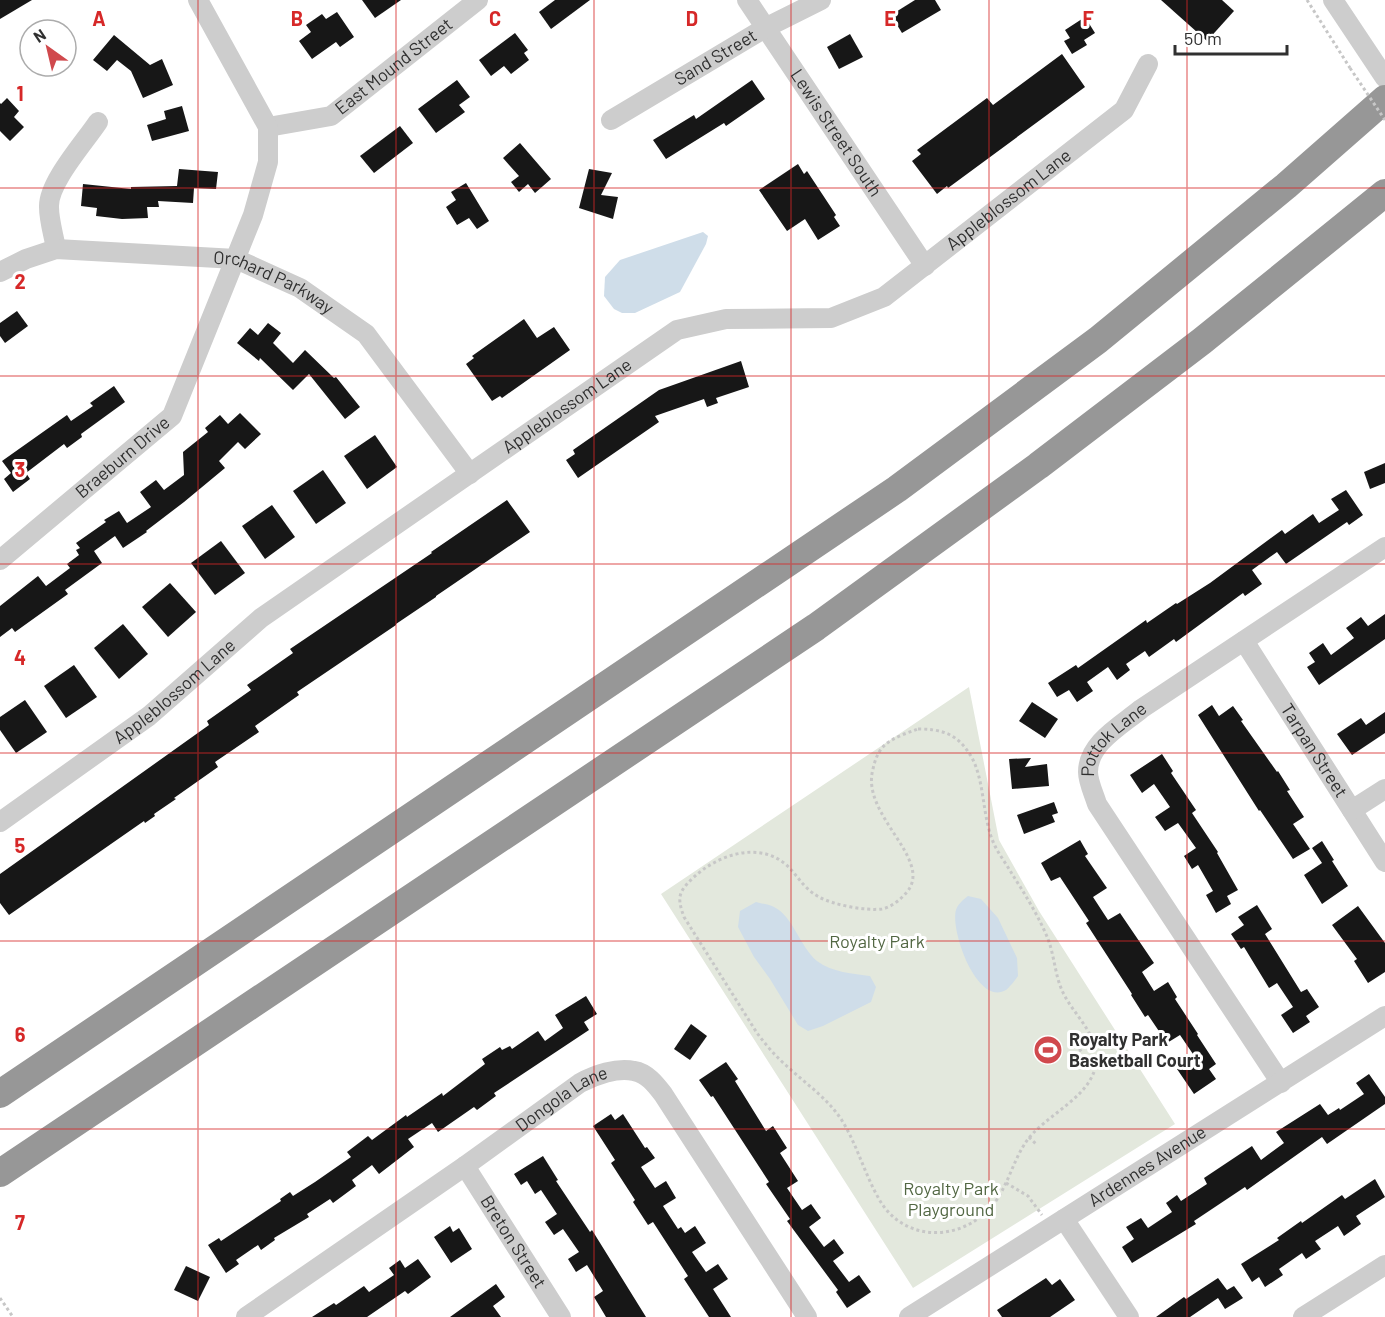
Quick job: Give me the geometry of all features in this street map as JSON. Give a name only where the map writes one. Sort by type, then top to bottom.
[{"type":"highway","points":[[0,1094],[897,489],[1098,340],[1286,186],[1385,99]]},
{"type":"highway","points":[[0,1173],[816,627],[1074,438],[1211,333],[1385,193]]},
{"type":"street","points":[[198,0],[268,127]]},
{"type":"street","name":"East Mound Street","points":[[268,127],[331,116],[478,0]]},
{"type":"street","name":"Lewis Street South","points":[[747,0],[925,266]]},
{"type":"street","name":"Sand Street","points":[[611,120],[765,28],[821,0]]},
{"type":"street","points":[[1333,0],[1385,78]]},
{"type":"street","name":"Appleblossom Lane","points":[[0,822],[149,716],[261,618],[677,330],[726,319],[831,318],[884,297],[1124,110],[1148,64]]},
{"type":"street","points":[[56,249],[48,205],[62,170],[98,122]]},
{"type":"street","name":"Braeburn Drive","points":[[0,560],[172,416],[253,214],[267,162],[268,127]]},
{"type":"street","name":"Orchard Parkway","points":[[0,272],[26,259],[56,249],[236,259],[300,288],[366,333],[470,474]]},
{"type":"street","name":"Pottok Lane","points":[[1281,1083],[1097,804],[1088,773],[1090,759],[1109,734],[1141,709],[1385,547]]},
{"type":"street","name":"Tarpan Street","points":[[1244,641],[1385,862]]},
{"type":"street","points":[[1352,810],[1385,789]]},
{"type":"street","name":"Ardennes Avenue","points":[[909,1317],[1385,1016]]},
{"type":"street","name":"Dongola Lane","points":[[246,1317],[465,1166],[580,1083],[599,1073],[635,1071],[650,1079],[663,1094],[807,1317]]},
{"type":"street","name":"Breton Street","points":[[465,1166],[561,1317]]},
{"type":"street","points":[[1057,1224],[1129,1317]]},
{"type":"street","points":[[1303,1317],[1385,1264]]},
{"type":"path","points":[[1306,0],[1385,120]]},
{"type":"path","points":[[918,729],[938,729],[957,739],[970,754],[977,772],[995,846],[1037,916],[1048,939],[1060,988],[1089,1034],[1096,1053],[1095,1069],[1087,1086],[1029,1137],[1010,1170],[1006,1183],[993,1204],[979,1219],[959,1229],[942,1233],[914,1230],[894,1219],[879,1200],[857,1148],[840,1118],[822,1098],[770,1050],[757,1033],[684,917],[679,904],[681,891],[695,876],[716,861],[744,851],[768,854],[785,863],[799,882],[821,899],[854,908],[883,909],[900,900],[912,886],[915,875],[911,860],[873,799],[870,779],[876,757],[884,745],[918,729]]},
{"type":"path","points":[[1079,1051],[1092,1042]]},
{"type":"path","points":[[1029,1137],[1036,1144]]},
{"type":"path","points":[[1006,1183],[1028,1196],[1037,1208],[1057,1224]]},
{"type":"path","points":[[0,1298],[13,1317]]},
{"type":"green space","name":"Royalty Park","points":[[969,687],[999,840],[1039,911],[1175,1124],[913,1288],[661,894]]},
{"type":"shaded area","points":[[703,232],[708,236],[706,244],[680,292],[635,313],[622,313],[614,309],[604,296],[605,277],[620,260]]},
{"type":"shaded area","points":[[968,896],[981,899],[998,918],[1017,958],[1018,976],[1006,990],[995,992],[985,987],[968,964],[955,920],[959,904]]},
{"type":"shaded area","points":[[756,902],[781,911],[811,955],[823,965],[843,972],[870,976],[876,987],[871,1002],[808,1031],[798,1025],[754,957],[738,927],[740,911]]},
{"type":"building","points":[[0,0],[32,0],[0,19]]},
{"type":"building","points":[[362,0],[401,0],[375,18]]},
{"type":"building","points":[[555,0],[590,0],[551,29],[539,12]]},
{"type":"building","points":[[915,0],[935,0],[941,10],[902,33],[891,15]]},
{"type":"building","points":[[1161,0],[1222,0],[1234,11],[1207,41]]},
{"type":"building","points":[[337,12],[354,37],[340,47],[336,42],[312,59],[299,41],[311,32],[306,25],[322,14],[326,19]]},
{"type":"building","points":[[1085,17],[1095,33],[1084,40],[1087,45],[1072,54],[1064,41],[1070,38],[1065,30]]},
{"type":"building","points":[[515,33],[528,50],[524,53],[529,60],[511,74],[504,66],[491,76],[479,60]]},
{"type":"building","points":[[850,34],[863,57],[839,69],[827,47]]},
{"type":"building","points":[[114,35],[150,65],[162,59],[173,85],[143,98],[131,71],[117,60],[107,71],[93,60]]},
{"type":"building","points":[[1062,54],[1085,87],[937,194],[912,161],[921,154],[917,150],[987,98],[993,105]]},
{"type":"building","points":[[457,80],[470,97],[459,105],[465,112],[436,133],[418,109]]},
{"type":"building","points":[[752,80],[765,99],[726,126],[724,123],[666,159],[653,140],[694,115],[696,119]]},
{"type":"building","points":[[7,98],[19,111],[14,117],[24,127],[10,141],[0,131],[0,103]]},
{"type":"building","points":[[182,106],[189,131],[152,141],[147,125],[166,119],[164,111]]},
{"type":"building","points":[[400,126],[413,143],[374,173],[360,156]]},
{"type":"building","points":[[520,143],[551,179],[535,193],[528,184],[519,192],[511,182],[519,176],[503,158]]},
{"type":"building","points":[[798,164],[804,174],[807,171],[836,215],[834,217],[840,226],[818,240],[805,219],[787,231],[759,190]]},
{"type":"building","points":[[179,169],[218,172],[216,189],[194,188],[193,203],[158,201],[159,207],[147,207],[148,218],[122,219],[96,216],[97,208],[81,206],[83,184],[131,189],[131,187],[177,186]]},
{"type":"building","points":[[589,169],[612,173],[601,195],[618,197],[613,219],[579,208]]},
{"type":"building","points":[[466,183],[489,221],[477,229],[469,218],[457,225],[446,207],[456,200],[451,192]]},
{"type":"building","points":[[17,311],[28,326],[5,343],[0,336],[0,323]]},
{"type":"building","points":[[524,319],[537,338],[554,327],[570,350],[502,398],[500,396],[492,401],[466,364],[474,358],[472,356]]},
{"type":"building","points":[[268,323],[281,333],[273,343],[293,363],[305,350],[334,378],[336,377],[360,407],[345,419],[309,374],[293,390],[260,358],[259,361],[237,343],[250,328],[258,335]]},
{"type":"building","points":[[741,361],[749,387],[716,398],[718,403],[707,407],[704,399],[655,416],[659,422],[578,478],[566,460],[575,454],[573,450],[659,390]]},
{"type":"building","points":[[114,386],[125,402],[81,434],[82,437],[67,448],[64,444],[26,473],[30,479],[13,492],[4,479],[11,473],[2,461],[67,415],[71,421],[93,406],[90,403]]},
{"type":"building","points":[[240,413],[261,434],[245,449],[238,442],[219,461],[225,468],[147,532],[123,548],[115,536],[94,551],[102,563],[65,590],[68,594],[15,632],[12,628],[0,637],[0,606],[38,576],[46,586],[70,568],[67,564],[79,555],[76,550],[80,548],[76,543],[106,522],[104,520],[119,511],[127,523],[151,507],[140,492],[156,480],[164,490],[184,475],[183,452],[208,432],[205,428],[220,415],[228,424]]},
{"type":"building","points":[[375,435],[397,467],[367,489],[344,456]]},
{"type":"building","points":[[1385,463],[1385,483],[1370,489],[1364,472]]},
{"type":"building","points":[[323,470],[346,503],[316,524],[293,491]]},
{"type":"building","points":[[1346,490],[1363,515],[1349,525],[1347,522],[1286,564],[1277,552],[1252,570],[1262,584],[1245,596],[1243,593],[1176,642],[1174,639],[1149,657],[1145,651],[1126,664],[1130,670],[1117,680],[1108,667],[1087,682],[1093,691],[1077,702],[1069,690],[1057,697],[1048,683],[1076,665],[1078,668],[1146,620],[1147,623],[1210,583],[1282,530],[1285,534],[1313,514],[1319,523],[1339,510],[1331,499]]},
{"type":"building","points":[[507,500],[530,532],[297,692],[299,695],[255,726],[259,732],[215,762],[218,767],[174,798],[176,799],[154,814],[155,816],[145,823],[144,821],[9,915],[0,903],[0,874],[209,725],[207,721],[251,690],[247,685],[293,653],[290,649]]},
{"type":"building","points":[[272,505],[295,537],[265,559],[242,526]]},
{"type":"building","points":[[221,541],[245,573],[215,595],[191,563]]},
{"type":"building","points":[[170,583],[196,612],[168,637],[142,607]]},
{"type":"building","points":[[1385,614],[1385,639],[1319,685],[1307,667],[1315,662],[1309,653],[1323,643],[1331,655],[1354,638],[1346,628],[1361,617],[1368,626]]},
{"type":"building","points":[[123,624],[148,654],[119,679],[94,648]]},
{"type":"building","points":[[74,665],[97,697],[66,718],[44,686]]},
{"type":"building","points":[[25,700],[47,732],[16,753],[0,730],[0,717]]},
{"type":"building","points":[[1032,702],[1058,719],[1045,738],[1019,721]]},
{"type":"building","points":[[1212,705],[1219,716],[1233,706],[1243,720],[1241,721],[1278,771],[1290,790],[1287,791],[1304,817],[1293,824],[1310,849],[1293,859],[1259,811],[1198,715]]},
{"type":"building","points":[[1385,712],[1385,733],[1352,755],[1337,734],[1361,718],[1366,725]]},
{"type":"building","points":[[1162,754],[1173,771],[1171,773],[1196,810],[1192,813],[1218,852],[1238,890],[1227,896],[1231,904],[1216,913],[1206,895],[1213,891],[1198,865],[1192,869],[1184,856],[1196,848],[1178,823],[1165,831],[1155,817],[1170,807],[1154,784],[1142,793],[1130,775]]},
{"type":"building","points":[[1031,758],[1025,767],[1047,764],[1049,786],[1012,789],[1009,759]]},
{"type":"building","points":[[1054,802],[1058,813],[1052,815],[1055,822],[1024,834],[1017,815]]},
{"type":"building","points":[[1080,840],[1088,854],[1085,856],[1107,888],[1093,897],[1108,920],[1120,913],[1154,963],[1142,972],[1154,991],[1168,982],[1177,997],[1175,999],[1216,1064],[1209,1069],[1216,1079],[1194,1094],[1177,1069],[1195,1057],[1180,1035],[1167,1043],[1148,1015],[1145,1017],[1086,923],[1089,921],[1060,877],[1051,881],[1041,863]]},
{"type":"building","points":[[1322,841],[1348,886],[1322,904],[1304,875],[1322,863],[1312,848]]},
{"type":"building","points":[[1257,905],[1272,929],[1265,934],[1301,992],[1307,989],[1319,1007],[1306,1016],[1310,1022],[1293,1033],[1281,1015],[1293,1007],[1277,983],[1269,988],[1244,947],[1241,949],[1231,934],[1244,925],[1238,917]]},
{"type":"building","points":[[1358,906],[1385,943],[1385,972],[1368,983],[1354,961],[1357,959],[1332,925]]},
{"type":"building","points":[[586,996],[597,1014],[584,1022],[589,1030],[494,1093],[496,1096],[477,1110],[474,1107],[438,1132],[432,1123],[408,1139],[414,1147],[379,1174],[372,1165],[352,1180],[356,1186],[333,1203],[330,1199],[307,1214],[309,1217],[274,1238],[275,1240],[261,1250],[258,1245],[236,1260],[239,1264],[226,1273],[208,1245],[219,1238],[221,1241],[281,1201],[280,1199],[290,1192],[293,1196],[315,1182],[351,1157],[347,1152],[368,1136],[372,1140],[406,1115],[407,1117],[442,1093],[443,1096],[485,1064],[482,1059],[500,1047],[502,1050],[510,1046],[512,1049],[538,1031],[545,1041],[563,1028],[555,1015]]},
{"type":"building","points":[[691,1024],[707,1036],[690,1060],[674,1049]]},
{"type":"building","points":[[726,1062],[738,1079],[735,1081],[766,1131],[773,1126],[787,1148],[780,1153],[798,1181],[787,1188],[802,1210],[811,1204],[821,1218],[809,1227],[824,1247],[834,1239],[844,1253],[833,1261],[849,1282],[859,1275],[871,1292],[847,1308],[836,1292],[838,1290],[787,1221],[790,1219],[766,1184],[769,1182],[713,1096],[711,1097],[699,1080]]},
{"type":"building","points":[[1369,1074],[1385,1097],[1385,1104],[1327,1144],[1322,1137],[1247,1190],[1245,1187],[1194,1221],[1196,1224],[1132,1263],[1122,1247],[1134,1239],[1126,1227],[1141,1218],[1148,1228],[1172,1212],[1166,1203],[1177,1195],[1181,1201],[1207,1184],[1204,1178],[1252,1146],[1261,1160],[1284,1143],[1276,1132],[1320,1104],[1328,1115],[1339,1108],[1340,1110],[1364,1094],[1356,1083]]},
{"type":"building","points":[[611,1114],[615,1120],[623,1114],[645,1148],[647,1147],[655,1158],[641,1167],[655,1188],[666,1181],[676,1198],[663,1206],[678,1229],[681,1227],[685,1233],[695,1226],[706,1243],[692,1252],[706,1272],[718,1264],[728,1279],[713,1289],[731,1317],[709,1317],[684,1279],[688,1276],[653,1222],[648,1225],[633,1202],[635,1200],[611,1163],[615,1160],[593,1126]]},
{"type":"building","points":[[543,1156],[558,1180],[556,1181],[590,1232],[592,1230],[646,1317],[606,1317],[594,1297],[603,1291],[587,1265],[576,1272],[568,1259],[579,1252],[563,1229],[554,1235],[545,1222],[557,1214],[541,1190],[535,1194],[527,1181],[521,1185],[514,1174]]},
{"type":"building","points":[[1375,1179],[1385,1197],[1356,1216],[1361,1224],[1344,1236],[1338,1226],[1315,1241],[1321,1249],[1306,1259],[1302,1253],[1279,1269],[1283,1275],[1265,1287],[1259,1277],[1252,1282],[1241,1264],[1279,1240],[1277,1238],[1301,1221],[1302,1223],[1342,1195],[1345,1199]]},
{"type":"building","points":[[450,1226],[453,1232],[459,1228],[472,1249],[451,1263],[434,1237]]},
{"type":"building","points":[[418,1259],[431,1277],[408,1294],[405,1291],[367,1317],[312,1317],[334,1303],[336,1305],[364,1286],[369,1292],[394,1275],[389,1268],[400,1260],[405,1268]]},
{"type":"building","points":[[186,1266],[210,1277],[198,1301],[174,1290]]},
{"type":"building","points":[[1046,1278],[1052,1285],[1060,1279],[1075,1300],[1050,1317],[1002,1317],[997,1310]]},
{"type":"building","points":[[1218,1278],[1227,1290],[1234,1286],[1243,1298],[1225,1309],[1218,1298],[1190,1317],[1156,1317],[1184,1297],[1186,1299]]},
{"type":"building","points":[[496,1284],[505,1297],[493,1306],[501,1317],[450,1317]]},
{"type":"place","name":"Royalty Park Basketball Court","points":[[1048,1050]]},
{"type":"park label","name":"Royalty Park Playground","points":[[951,1199]]}]
